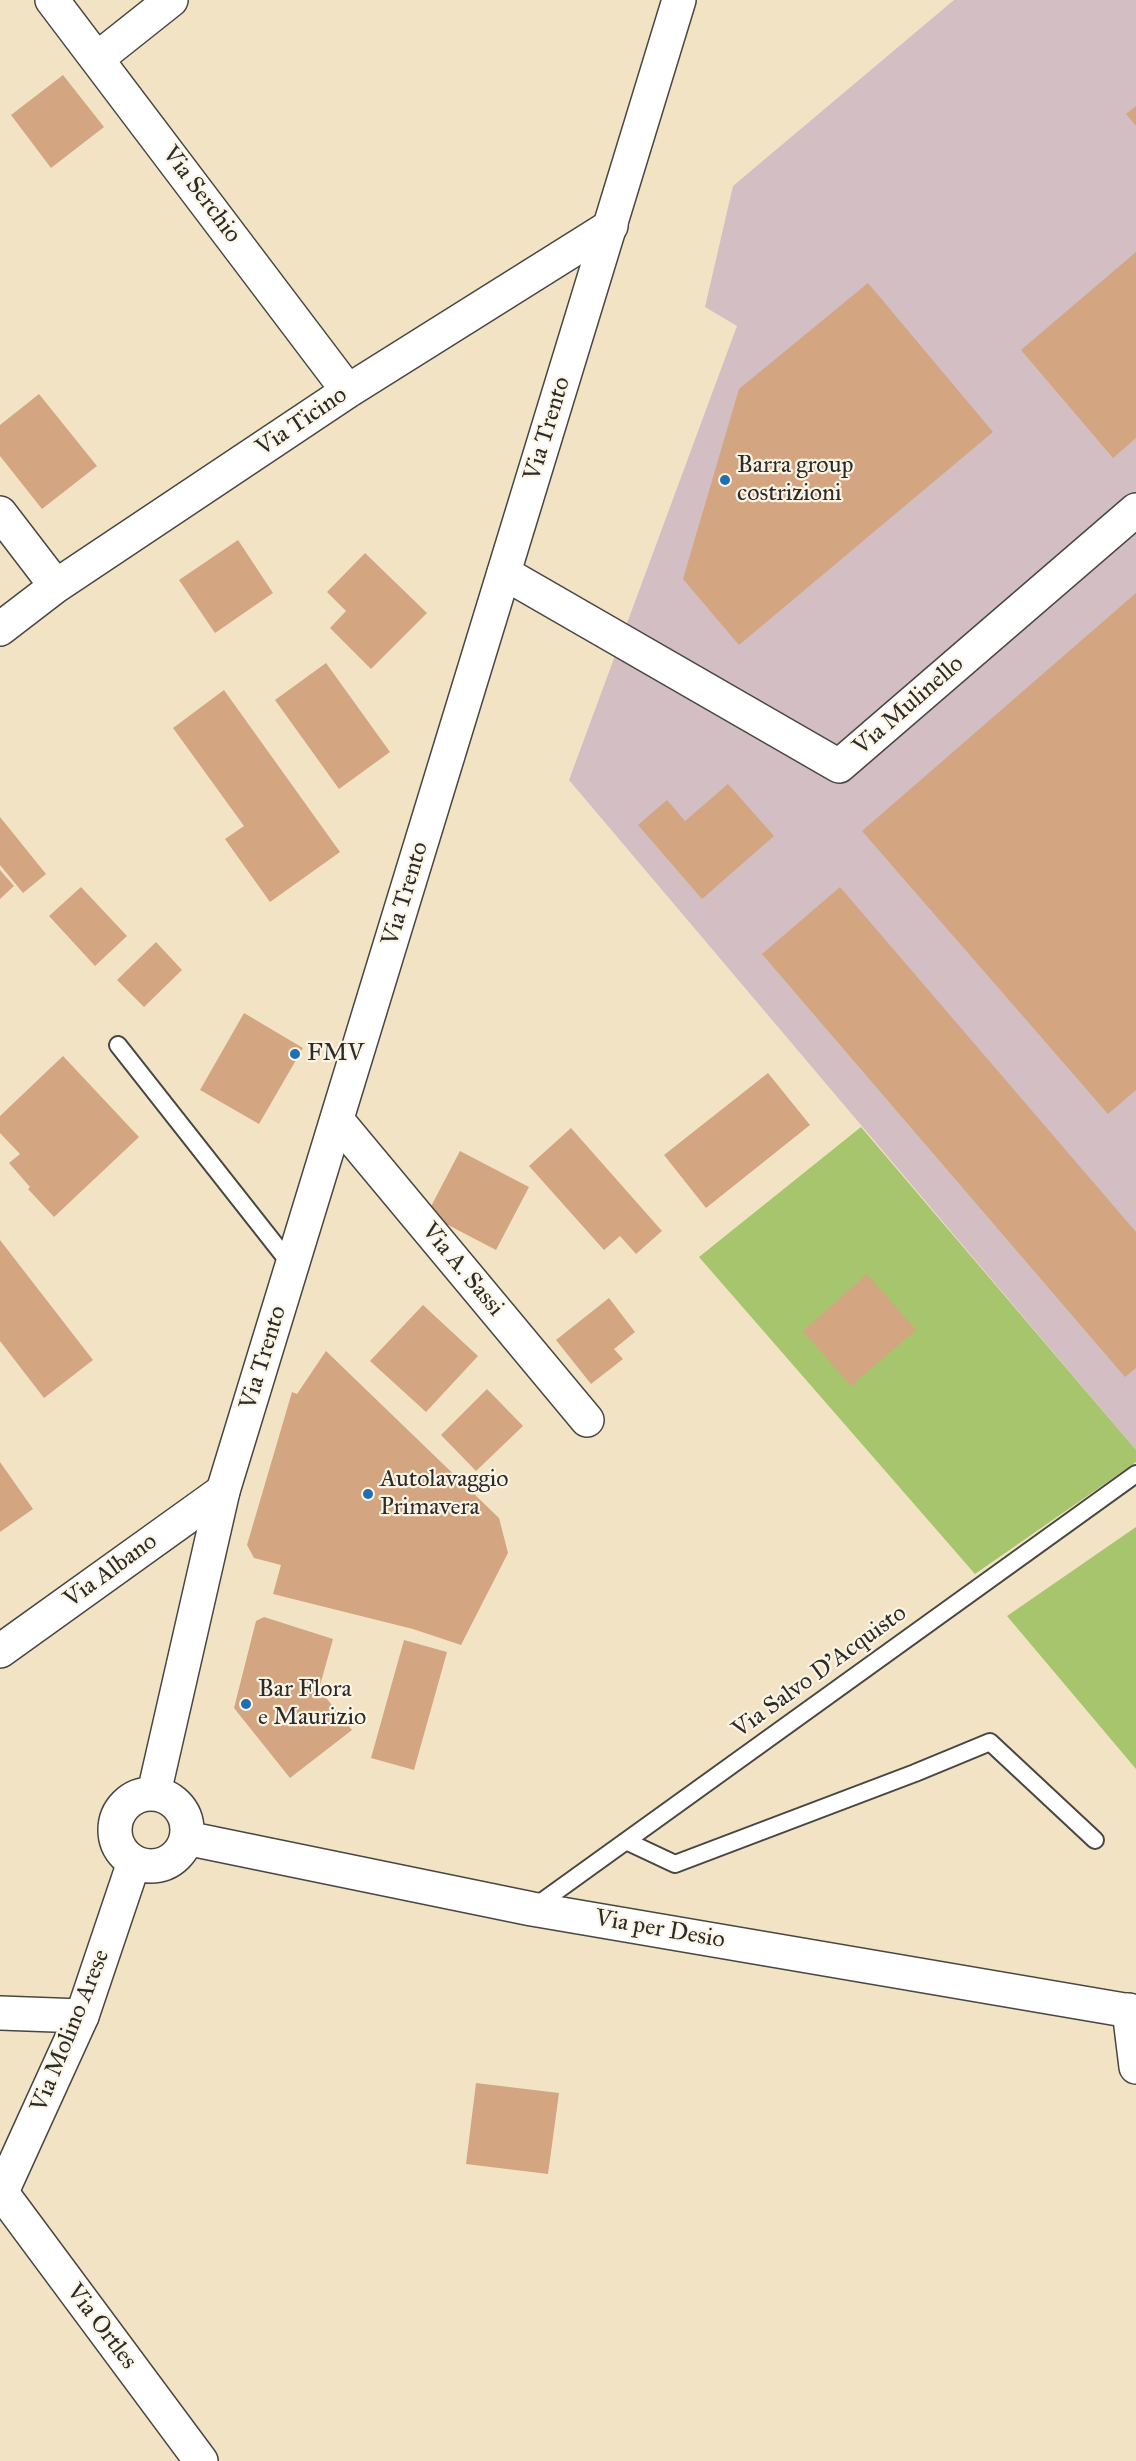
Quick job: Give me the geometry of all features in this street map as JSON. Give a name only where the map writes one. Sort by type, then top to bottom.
[{"type":"street","name":"Via Serchio","points":[[52,0],[99,58],[348,391]]},
{"type":"street","points":[[99,58],[171,0]]},
{"type":"street","name":"Via Trento","points":[[154,1793],[223,1491],[679,0]]},
{"type":"street","name":"Via Ticino","points":[[0,629],[56,586],[348,391],[611,226]]},
{"type":"street","name":"Via Mulinello","points":[[504,573],[839,766],[1136,510]]},
{"type":"street","points":[[0,513],[56,586]]},
{"type":"street","name":"Via A. Sassi","points":[[337,1120],[587,1420]]},
{"type":"street","name":"Via Albano","points":[[0,1651],[223,1491]]},
{"type":"street","points":[[154,1793],[169,1798],[180,1808],[187,1822],[186,1838],[181,1850],[160,1865],[147,1866],[134,1862],[123,1853],[116,1841],[114,1827],[118,1813],[127,1802],[140,1795],[154,1793]]},
{"type":"street","name":"Via per Desio","points":[[186,1838],[532,1909],[1132,2011]]},
{"type":"street","name":"Via Molino Arese","points":[[1,2195],[82,2016],[134,1862]]},
{"type":"street","points":[[1132,2011],[1136,2067]]},
{"type":"street","points":[[0,2013],[82,2016]]},
{"type":"street","name":"Via Ortles","points":[[1,2195],[201,2461]]},
{"type":"lane","points":[[118,1045],[292,1266]]},
{"type":"lane","name":"Via Salvo D'Acquisto","points":[[532,1909],[1136,1474]]},
{"type":"lane","points":[[626,1841],[675,1864],[915,1773],[990,1742],[1095,1840]]},
{"type":"shaded area","points":[[954,0],[1136,0],[1136,1450],[569,780],[737,326],[705,307],[733,186]]},
{"type":"green space","points":[[861,1127],[1136,1450],[1136,1462],[975,1574],[699,1257]]},
{"type":"green space","points":[[1136,1527],[1136,1769],[1007,1616]]},
{"type":"building","points":[[63,75],[104,127],[51,168],[11,115]]},
{"type":"building","points":[[1136,106],[1136,126],[1126,114]]},
{"type":"building","points":[[1136,252],[1136,438],[1113,458],[1021,350]]},
{"type":"building","points":[[868,283],[993,432],[739,645],[683,579],[739,389]]},
{"type":"building","points":[[39,394],[97,466],[42,509],[0,456],[0,425]]},
{"type":"building","points":[[238,540],[273,593],[215,633],[179,580]]},
{"type":"building","points":[[365,553],[427,613],[371,669],[330,628],[346,611],[327,592]]},
{"type":"building","points":[[1136,593],[1136,1090],[1108,1114],[862,831]]},
{"type":"building","points":[[326,663],[390,752],[339,789],[275,700]]},
{"type":"building","points":[[224,690],[340,852],[270,902],[225,839],[244,826],[173,728]]},
{"type":"building","points":[[728,784],[774,836],[702,899],[638,825],[667,800],[685,821]]},
{"type":"building","points":[[0,817],[46,874],[23,893],[0,865]]},
{"type":"building","points":[[0,870],[14,886],[0,899]]},
{"type":"building","points":[[81,887],[127,936],[95,966],[49,916]]},
{"type":"building","points":[[840,887],[1136,1232],[1136,1368],[1125,1377],[762,954]]},
{"type":"building","points":[[156,942],[182,970],[144,1007],[117,980]]},
{"type":"building","points":[[244,1013],[303,1048],[259,1124],[200,1090]]},
{"type":"building","points":[[63,1056],[139,1137],[54,1217],[28,1189],[30,1187],[9,1163],[20,1154],[0,1133],[0,1116]]},
{"type":"building","points":[[768,1073],[810,1125],[706,1208],[664,1155]]},
{"type":"building","points":[[571,1128],[662,1231],[636,1254],[620,1236],[604,1250],[529,1166]]},
{"type":"building","points":[[460,1151],[529,1187],[496,1250],[427,1214]]},
{"type":"building","points":[[0,1240],[93,1360],[44,1398],[0,1341]]},
{"type":"building","points":[[867,1274],[916,1330],[851,1386],[803,1331]]},
{"type":"building","points":[[609,1298],[635,1332],[614,1349],[623,1359],[591,1384],[556,1340]]},
{"type":"building","points":[[423,1305],[478,1356],[426,1412],[370,1361]]},
{"type":"building","name":"Autolavaggio Primavera","points":[[326,1351],[499,1518],[508,1553],[461,1645],[413,1629],[273,1594],[281,1565],[254,1558],[247,1545],[292,1392],[297,1394]]},
{"type":"building","points":[[487,1389],[523,1426],[476,1471],[441,1435]]},
{"type":"building","points":[[0,1462],[33,1509],[0,1532]]},
{"type":"building","points":[[264,1617],[333,1639],[319,1689],[352,1730],[290,1778],[234,1708],[256,1621]]},
{"type":"building","points":[[404,1640],[447,1652],[414,1770],[371,1758]]},
{"type":"building","points":[[476,2083],[559,2093],[548,2174],[466,2164]]},
{"type":"place","name":"Barra group costrizioni","points":[[725,480]]},
{"type":"place","name":"FMV","points":[[295,1054]]},
{"type":"place","name":"Autolavaggio Primavera","points":[[368,1494]]},
{"type":"place","name":"Bar Flora e Maurizio","points":[[246,1704]]}]
